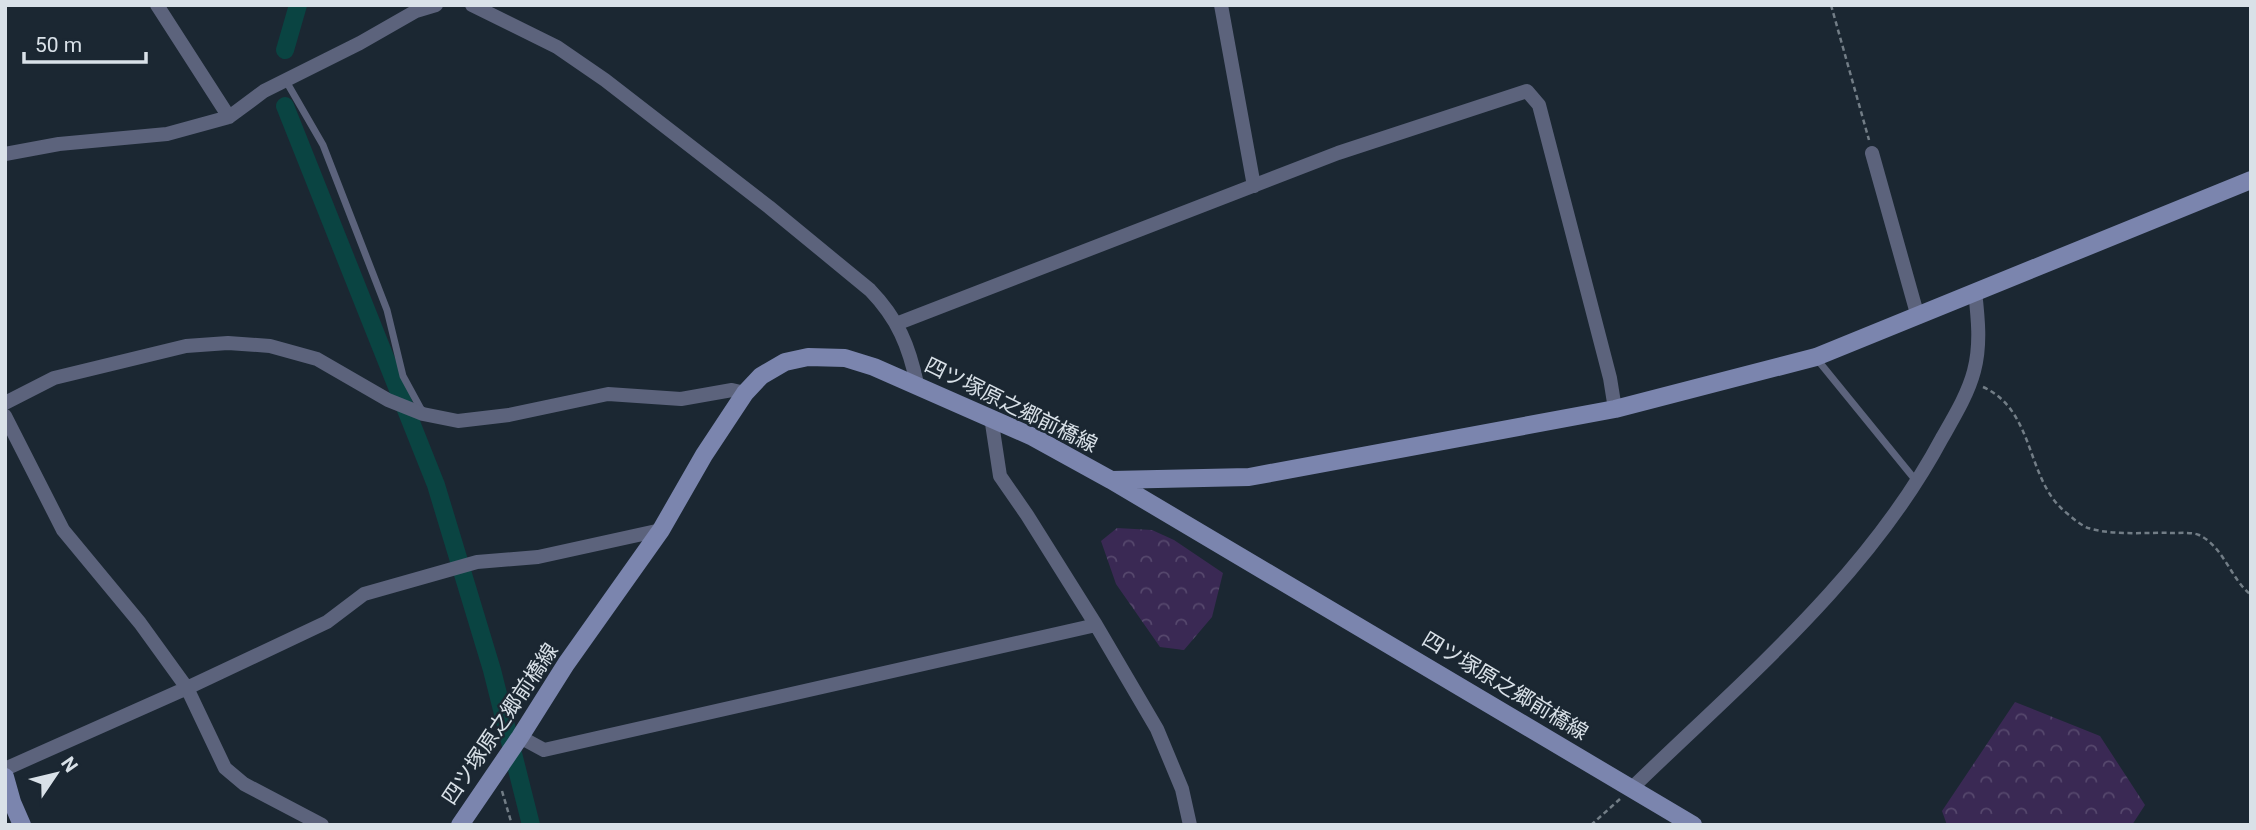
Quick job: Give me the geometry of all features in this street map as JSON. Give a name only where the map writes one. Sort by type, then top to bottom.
[{"type":"main road","points":[[1111,480],[1249,477],[1615,409],[1816,357],[2251,180]]},
{"type":"main road","name":"四ツ塚原之郷前橋線","points":[[460,825],[566,664],[661,530],[704,455],[745,393],[761,376],[785,362],[808,357],[845,358],[917,384],[1033,437],[1111,480],[1693,825]]},
{"type":"main road","points":[[5,777],[22,825]]},
{"type":"street","points":[[157,5],[229,117]]},
{"type":"street","points":[[5,154],[59,144],[167,134],[229,117],[264,91],[360,43],[416,11],[436,5]]},
{"type":"street","points":[[472,5],[557,47],[605,80],[769,207],[870,290],[884,304],[910,351],[917,384]]},
{"type":"street","points":[[1221,5],[1254,186]]},
{"type":"street","points":[[896,324],[1338,153],[1527,91],[1539,105],[1610,378],[1615,409]]},
{"type":"street","points":[[1872,153],[1918,317]]},
{"type":"street","points":[[1632,788],[1807,618],[1876,542],[1917,482],[1971,381],[1979,328],[1975,291]]},
{"type":"street","points":[[5,403],[54,378],[186,346],[228,342],[271,346],[317,359],[388,400],[423,414],[458,421],[509,415],[608,394],[681,399],[732,390],[745,393]]},
{"type":"street","points":[[5,416],[63,530],[140,623],[187,688],[225,768],[244,784],[322,825]]},
{"type":"street","points":[[991,417],[1000,475],[1096,625],[1157,729],[1182,789],[1190,825]]},
{"type":"street","points":[[5,769],[327,622],[364,594],[477,562],[538,557],[661,530]]},
{"type":"street","points":[[518,740],[544,750],[1096,625]]},
{"type":"lane","points":[[285,80],[323,145],[387,310],[403,376],[423,414]]},
{"type":"lane","points":[[1816,357],[1917,482]]},
{"type":"path","points":[[1831,5],[1872,153]]},
{"type":"path","points":[[1971,381],[1997,393],[2012,408],[2049,492],[2061,508],[2085,527],[2104,531],[2196,533],[2213,543],[2241,587],[2251,595]]},
{"type":"path","points":[[500,765],[512,825]]},
{"type":"path","points":[[1591,825],[1632,788]]},
{"type":"green space","points":[[1117,528],[1152,530],[1174,540],[1223,573],[1212,617],[1184,650],[1160,647],[1116,584],[1101,541]]},
{"type":"green space","points":[[2015,702],[2100,736],[2145,805],[2132,825],[1947,825],[1942,811]]},
{"type":"waterway","points":[[285,50],[298,5]]},
{"type":"waterway","points":[[285,106],[436,485],[492,670],[531,825]]}]
